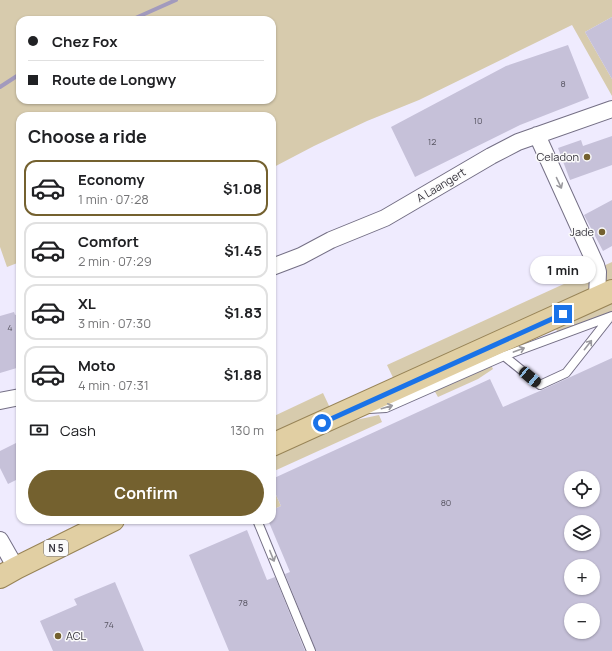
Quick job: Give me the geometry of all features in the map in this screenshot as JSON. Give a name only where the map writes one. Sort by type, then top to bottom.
[{"type":"main road","points":[[276,443],[604,295]]},
{"type":"main road","name":"N 5","points":[[8,573],[105,524]]},
{"type":"street","name":"A Laangert","points":[[276,265],[301,256],[331,240],[385,218],[491,156],[518,142],[612,108]]},
{"type":"street","points":[[537,135],[581,219],[604,295]]},
{"type":"street","points":[[0,401],[16,398]]},
{"type":"street","points":[[0,540],[8,573]]},
{"type":"lane","points":[[348,411],[386,408],[504,356],[611,316]]},
{"type":"lane","points":[[504,356],[540,385],[566,373],[611,316]]},
{"type":"lane","points":[[259,524],[311,651]]},
{"type":"shaded area","points":[[0,0],[612,0],[612,17],[585,32],[612,79],[612,96],[572,25],[419,100],[367,121],[276,166],[276,112],[16,112],[16,264],[7,267],[0,247]]},
{"type":"shaded area","points":[[612,262],[612,316],[559,335],[551,319],[398,388],[387,365]]},
{"type":"shaded area","points":[[491,365],[493,369],[478,379],[438,397],[434,390]]},
{"type":"shaded area","points":[[323,393],[339,427],[351,421],[379,415],[382,422],[276,470],[276,415]]},
{"type":"shaded area","points":[[276,495],[281,506],[276,508]]},
{"type":"building","points":[[612,17],[612,79],[585,32]]},
{"type":"building","points":[[568,45],[589,98],[520,125],[415,177],[391,127],[506,66]]},
{"type":"building","name":"Celadon","points":[[612,136],[612,165],[570,180],[558,148],[581,140],[583,146]]},
{"type":"building","name":"Jade","points":[[612,200],[612,246],[603,251],[584,215]]},
{"type":"building","points":[[14,312],[16,315],[16,368],[0,373],[0,316]]},
{"type":"building","points":[[612,358],[612,651],[316,651],[285,574],[290,572],[270,524],[276,524],[276,508],[281,506],[276,495],[276,477],[490,379],[503,407]]},
{"type":"building","points":[[16,443],[16,480],[8,484],[0,468],[0,451]]},
{"type":"building","points":[[247,530],[267,580],[275,577],[305,651],[229,651],[189,555]]},
{"type":"building","points":[[115,582],[144,651],[53,651],[40,621],[77,605],[74,599]]},
{"type":"waterway","points":[[140,16],[176,0]]},
{"type":"waterway","points":[[0,87],[16,77]]},
{"type":"place","name":"Celadon","points":[[587,157]]},
{"type":"place","name":"Jade","points":[[602,232]]},
{"type":"place","name":"ACL","points":[[58,636]]},
{"type":"route","points":[[322,423],[563,314]]}]
